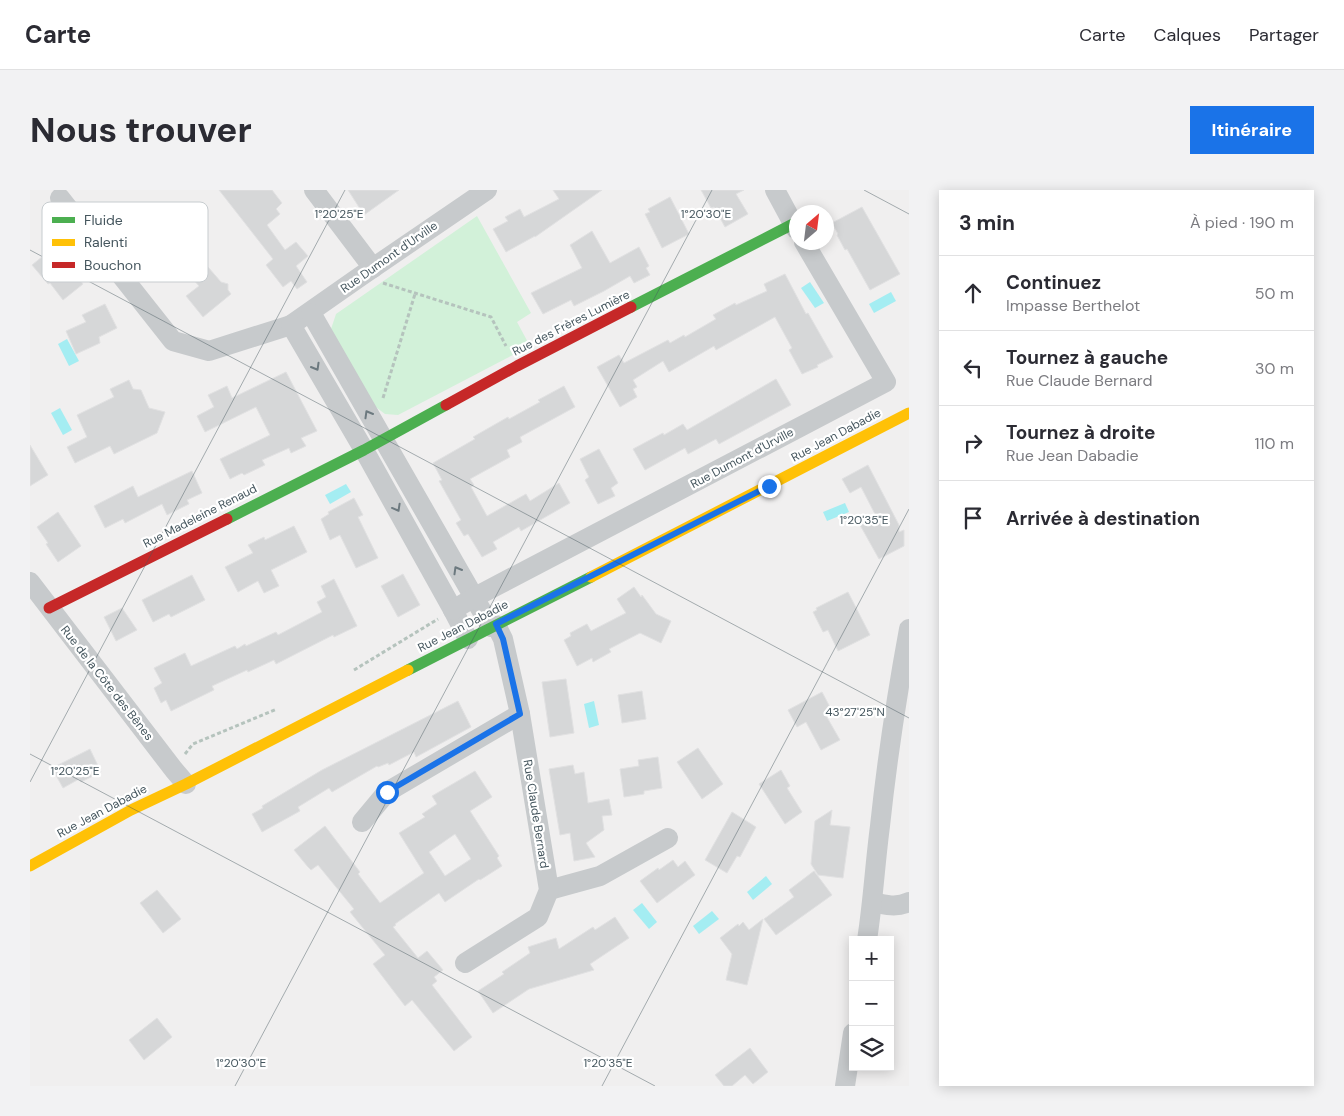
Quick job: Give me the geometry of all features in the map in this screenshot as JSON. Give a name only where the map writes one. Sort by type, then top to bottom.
[{"type":"street","points":[[314,190],[367,272]]},
{"type":"street","name":"Rue Dumont d'Urville","points":[[126,282],[173,342],[209,351],[291,325],[487,190]]},
{"type":"street","points":[[775,190],[789,216]]},
{"type":"street","name":"Rue Dumont d'Urville","points":[[60,198],[63,202]]},
{"type":"street","name":"Rue des Frères Lumière","points":[[364,450],[379,432],[517,366],[789,230]]},
{"type":"street","name":"Rue Dumont d'Urville","points":[[453,610],[886,382],[809,250]]},
{"type":"street","name":"Rue Claude Bernard","points":[[310,313],[473,598],[503,639],[520,714],[549,890]]},
{"type":"street","points":[[291,325],[364,450],[468,639]]},
{"type":"street","name":"Rue Jean Dabadie","points":[[30,866],[132,810],[493,626],[769,486],[907,419]]},
{"type":"street","name":"Rue Madeleine Renaud","points":[[49,608],[364,450]]},
{"type":"street","name":"Rue de la Côte des Bênes","points":[[30,582],[186,784]]},
{"type":"street","points":[[868,936],[880,826],[904,687],[909,629]]},
{"type":"street","points":[[362,822],[387,792],[520,714]]},
{"type":"street","points":[[464,963],[538,917],[549,890],[600,876],[668,838]]},
{"type":"street","points":[[872,902],[891,906],[909,902]]},
{"type":"street","points":[[845,1086],[849,1060]]},
{"type":"path","points":[[367,272],[416,294],[491,317],[517,366]]},
{"type":"path","points":[[379,432],[416,294]]},
{"type":"green space","points":[[477,216],[531,313],[517,322],[530,346],[398,415],[385,414],[373,405],[331,329],[336,314]]},
{"type":"water","points":[[810,282],[824,303],[815,308],[801,288]]},
{"type":"water","points":[[891,292],[896,301],[874,313],[869,304]]},
{"type":"water","points":[[67,339],[79,361],[69,366],[58,344]]},
{"type":"water","points":[[60,408],[72,430],[63,435],[51,413]]},
{"type":"water","points":[[346,484],[351,492],[330,504],[325,495]]},
{"type":"water","points":[[845,503],[849,512],[827,521],[823,512]]},
{"type":"water","points":[[594,701],[599,725],[589,728],[584,704]]},
{"type":"water","points":[[766,876],[772,884],[753,900],[747,892]]},
{"type":"water","points":[[642,903],[657,922],[649,929],[633,910]]},
{"type":"water","points":[[712,911],[719,919],[699,934],[693,926]]},
{"type":"building","points":[[219,190],[272,190],[282,203],[276,209],[280,214],[267,225],[285,250],[296,242],[308,256],[296,266],[307,282],[297,289],[291,281],[283,287],[266,265],[273,259]]},
{"type":"building","points":[[348,190],[399,190],[364,215]]},
{"type":"building","points":[[553,190],[602,190],[535,237],[506,252],[493,229],[508,221],[505,217],[520,209],[524,217],[559,199]]},
{"type":"building","points":[[701,190],[744,190],[736,194],[748,214],[725,227],[714,207],[711,208]]},
{"type":"building","points":[[670,197],[689,234],[662,248],[645,214],[650,212],[648,209]]},
{"type":"building","points":[[862,207],[900,274],[870,290],[837,235],[834,222]]},
{"type":"building","points":[[592,231],[610,263],[639,247],[649,266],[646,268],[650,275],[634,283],[630,276],[574,306],[571,300],[543,314],[531,293],[582,268],[570,245]]},
{"type":"building","points":[[42,257],[42,277],[32,265]]},
{"type":"building","points":[[208,267],[221,282],[228,284],[228,290],[231,294],[203,317],[186,296],[199,286],[196,282],[208,282]]},
{"type":"building","points":[[785,274],[806,314],[808,313],[833,357],[817,365],[818,367],[802,374],[789,350],[792,348],[775,317],[716,350],[714,346],[669,372],[663,361],[633,380],[637,387],[633,389],[637,397],[620,407],[597,367],[619,355],[624,363],[668,340],[670,343],[684,335],[685,337],[716,319],[713,315],[735,303],[736,305],[767,291],[764,284]]},
{"type":"building","points":[[46,282],[81,282],[83,284],[63,300],[50,283]]},
{"type":"building","points":[[105,304],[117,328],[99,337],[100,343],[76,354],[66,331],[86,322],[82,315]]},
{"type":"building","points":[[286,372],[317,431],[301,438],[306,446],[291,453],[289,448],[262,460],[265,465],[230,479],[220,459],[270,435],[256,407],[205,432],[197,416],[214,407],[208,395],[227,386],[232,398]]},
{"type":"building","points":[[776,379],[791,405],[719,444],[716,439],[688,454],[685,448],[645,470],[633,449],[683,424],[687,430]]},
{"type":"building","points":[[129,380],[133,389],[141,390],[149,408],[165,412],[157,433],[114,454],[110,446],[75,463],[67,447],[87,437],[77,415],[114,397],[110,389]]},
{"type":"building","points":[[564,386],[575,407],[520,437],[522,442],[507,450],[510,457],[470,479],[474,485],[471,487],[487,516],[526,494],[530,501],[559,483],[570,503],[521,531],[519,527],[493,542],[497,549],[482,557],[468,534],[464,536],[456,523],[461,520],[439,481],[442,480],[433,463],[475,439],[473,437],[508,417],[509,419],[540,402],[538,400]]},
{"type":"building","points":[[30,445],[48,475],[30,486]]},
{"type":"building","points":[[599,449],[618,483],[611,488],[615,496],[598,504],[585,480],[589,477],[580,459]]},
{"type":"building","points":[[868,465],[899,525],[899,532],[904,530],[904,546],[879,559],[860,525],[876,516],[861,487],[850,493],[842,479]]},
{"type":"building","points":[[192,471],[202,493],[187,500],[189,504],[167,515],[162,504],[125,523],[123,519],[105,528],[94,506],[133,486],[138,497]]},
{"type":"building","points":[[354,498],[363,515],[358,517],[378,558],[356,568],[340,535],[330,540],[321,519],[329,514],[328,512]]},
{"type":"building","points":[[58,512],[81,546],[58,562],[37,527]]},
{"type":"building","points":[[294,526],[307,552],[271,570],[279,586],[264,593],[258,581],[238,592],[225,567],[253,553],[248,545],[264,537],[265,540]]},
{"type":"building","points":[[403,574],[420,605],[398,617],[381,586]]},
{"type":"building","points":[[192,575],[205,600],[171,617],[169,614],[153,622],[142,600]]},
{"type":"building","points":[[334,579],[357,626],[334,637],[333,635],[276,664],[274,660],[248,672],[247,670],[212,686],[214,690],[171,711],[166,700],[161,703],[154,688],[162,683],[154,668],[185,653],[191,666],[235,646],[237,649],[245,644],[246,646],[276,632],[278,635],[322,612],[317,602],[326,597],[321,586]]},
{"type":"building","points":[[634,587],[656,614],[671,621],[661,643],[640,633],[609,649],[611,652],[593,662],[592,658],[577,666],[564,640],[571,636],[570,633],[587,624],[591,631],[626,613],[617,599]]},
{"type":"building","points":[[848,592],[870,635],[838,651],[828,630],[823,632],[813,612],[817,610],[816,608]]},
{"type":"building","points":[[122,608],[137,630],[116,641],[104,617]]},
{"type":"building","points":[[566,679],[574,733],[550,737],[542,682]]},
{"type":"building","points":[[642,691],[646,719],[622,723],[618,695]]},
{"type":"building","points":[[822,692],[831,709],[824,712],[840,740],[821,750],[806,722],[797,727],[788,710]]},
{"type":"building","points":[[458,701],[471,727],[416,757],[414,752],[389,765],[388,763],[377,766],[332,792],[329,788],[298,807],[300,811],[262,832],[252,814],[263,808],[262,806],[322,770]]},
{"type":"building","points":[[698,748],[723,784],[702,799],[677,762]]},
{"type":"building","points":[[90,749],[101,772],[81,782],[79,779],[63,788],[52,768]]},
{"type":"building","points":[[658,757],[662,788],[644,791],[644,794],[624,797],[620,769],[639,766],[638,760]]},
{"type":"building","points":[[573,765],[575,774],[584,772],[588,803],[609,799],[612,815],[602,816],[604,830],[586,843],[595,857],[574,861],[570,833],[560,835],[549,769]]},
{"type":"building","points":[[781,770],[790,786],[787,788],[802,812],[785,824],[759,784]]},
{"type":"building","points":[[475,771],[492,797],[470,811],[499,856],[497,858],[502,866],[445,902],[439,893],[393,927],[418,958],[427,951],[443,970],[434,977],[437,981],[432,985],[472,1037],[454,1051],[412,1000],[405,1006],[373,964],[385,955],[350,912],[354,909],[318,865],[311,870],[294,850],[325,826],[360,872],[358,874],[380,903],[424,873],[399,833],[425,817],[422,814],[437,804],[432,796]],"holes":[[[455,834],[471,859],[445,876],[429,852]]]},
{"type":"building","points":[[832,810],[830,825],[850,827],[843,878],[818,875],[811,864],[815,821]]},
{"type":"building","points":[[732,812],[756,827],[740,857],[737,856],[727,873],[705,860]]},
{"type":"building","points":[[673,860],[678,867],[685,861],[695,875],[657,903],[640,881]]},
{"type":"building","points":[[814,871],[832,895],[776,935],[764,919],[794,897],[789,890]]},
{"type":"building","points":[[157,890],[181,919],[163,933],[140,903]]},
{"type":"building","points":[[615,917],[629,938],[590,964],[594,970],[529,989],[493,1013],[478,991],[504,974],[502,972],[530,953],[528,947],[556,938],[559,949],[593,927],[595,930]]},
{"type":"building","points":[[763,919],[747,985],[726,980],[732,954],[720,938],[738,924],[739,926],[743,922],[749,930]]},
{"type":"building","points":[[157,1018],[172,1037],[144,1060],[129,1040]]},
{"type":"building","points":[[750,1048],[768,1072],[753,1084],[745,1075],[732,1086],[724,1086],[715,1075]]},
{"type":"traffic: fast","points":[[631,307],[789,226]]},
{"type":"traffic: fast","points":[[227,519],[364,450],[446,405]]},
{"type":"traffic: fast","points":[[408,670],[591,577]]},
{"type":"traffic: slow","points":[[591,577],[909,413]]},
{"type":"traffic: slow","points":[[30,866],[131,810],[186,784],[408,670]]},
{"type":"traffic: jam","points":[[446,405],[631,307]]},
{"type":"traffic: jam","points":[[49,608],[227,519]]},
{"type":"route","points":[[387,792],[520,714],[503,639],[496,624],[769,486]]}]
